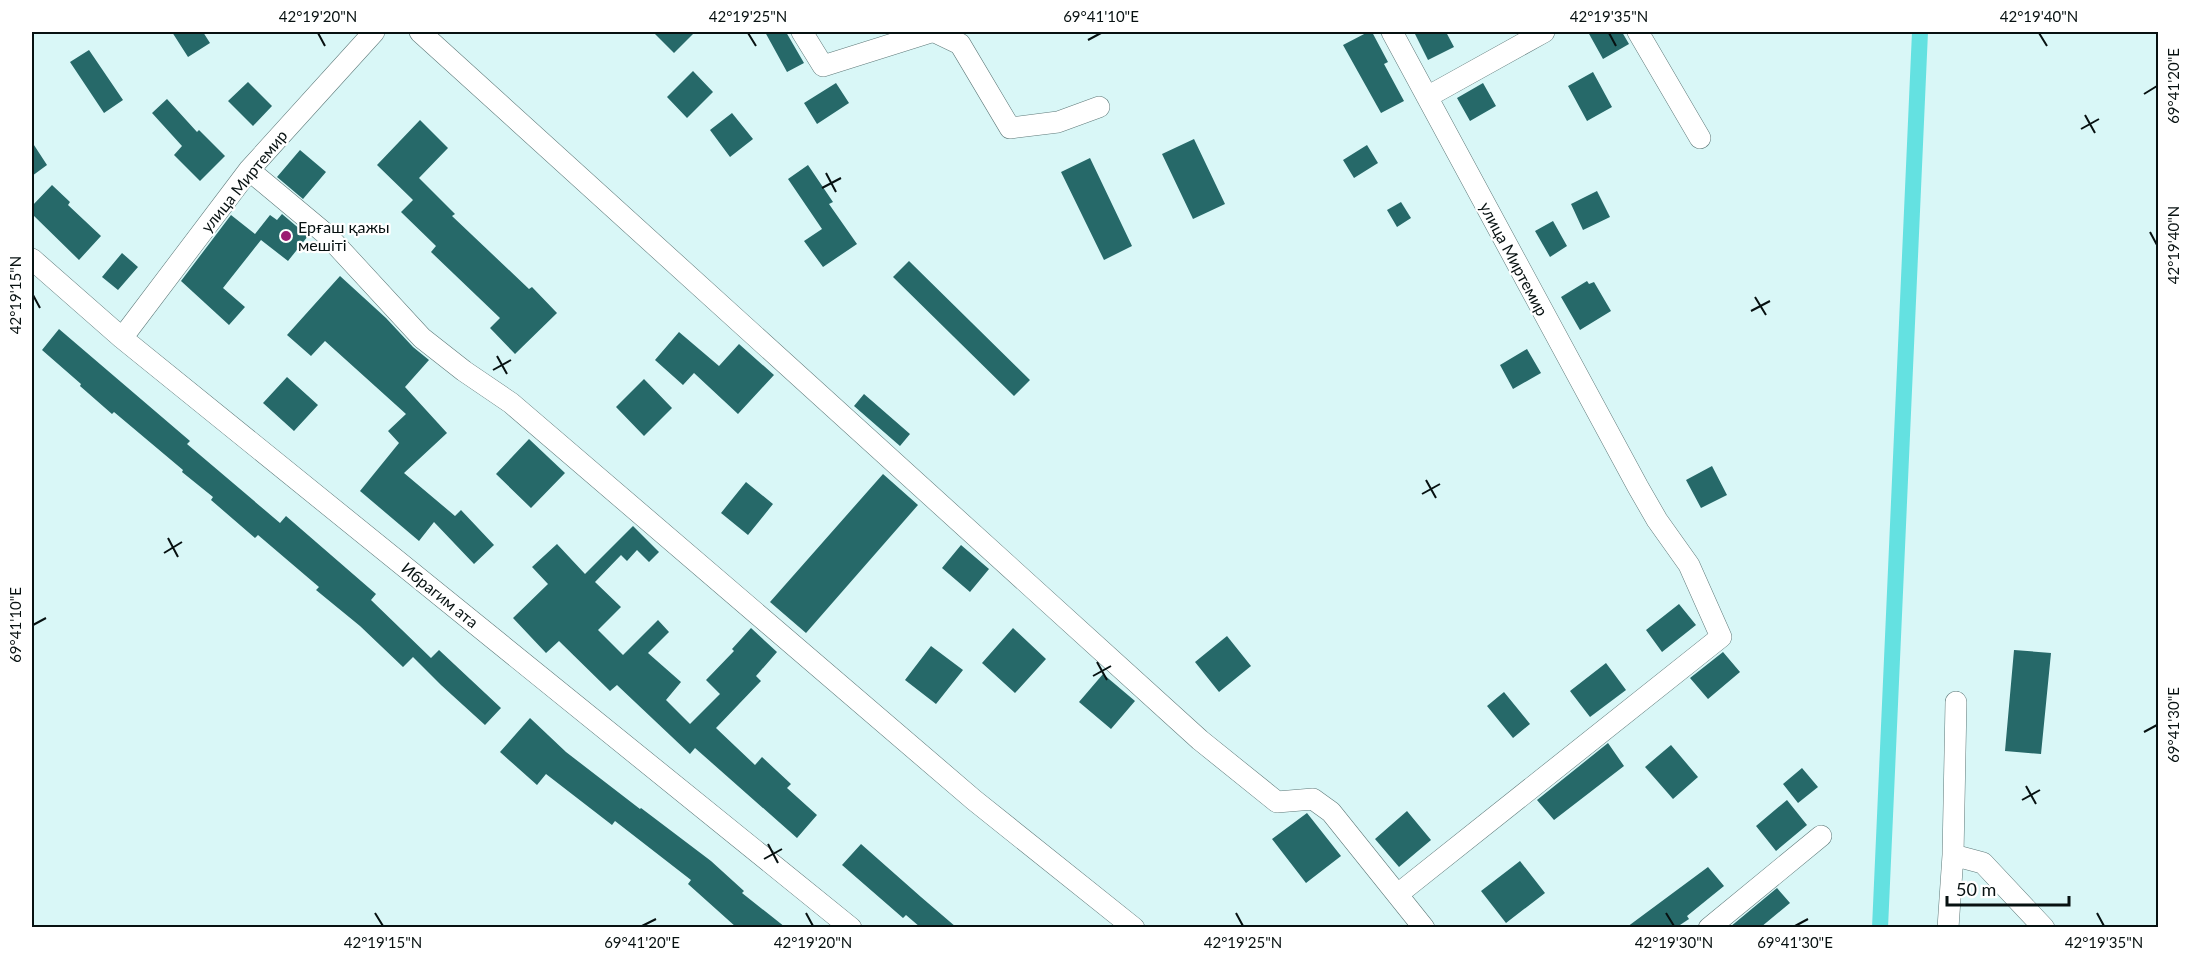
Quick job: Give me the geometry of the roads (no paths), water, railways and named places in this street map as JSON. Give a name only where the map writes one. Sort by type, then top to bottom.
[{"type":"street","name":"улица Миртемир","points":[[122,338],[249,170],[374,32]]},
{"type":"street","points":[[420,32],[1200,740],[1277,802],[1313,799],[1331,812],[1424,927]]},
{"type":"street","points":[[802,32],[823,66],[933,32],[960,44],[1010,128],[1058,122],[1099,107]]},
{"type":"street","name":"улица Миртемир","points":[[1392,32],[1638,487],[1657,520],[1689,565],[1721,637],[1398,894]]},
{"type":"street","points":[[1427,97],[1544,32]]},
{"type":"street","points":[[1638,32],[1700,138]]},
{"type":"street","points":[[249,170],[327,235],[422,338],[464,371],[511,403],[974,800],[1134,927]]},
{"type":"street","name":"Ибрагим ата","points":[[32,259],[122,338],[850,927]]},
{"type":"street","points":[[1948,927],[1953,855],[1956,702]]},
{"type":"street","points":[[1709,927],[1821,836]]},
{"type":"street","points":[[1953,855],[1983,863],[2044,927]]},
{"type":"waterway","points":[[1880,928],[1920,32]]},
{"type":"place","name":"Ерғаш қажы мешіті","points":[[286,236]]}]
